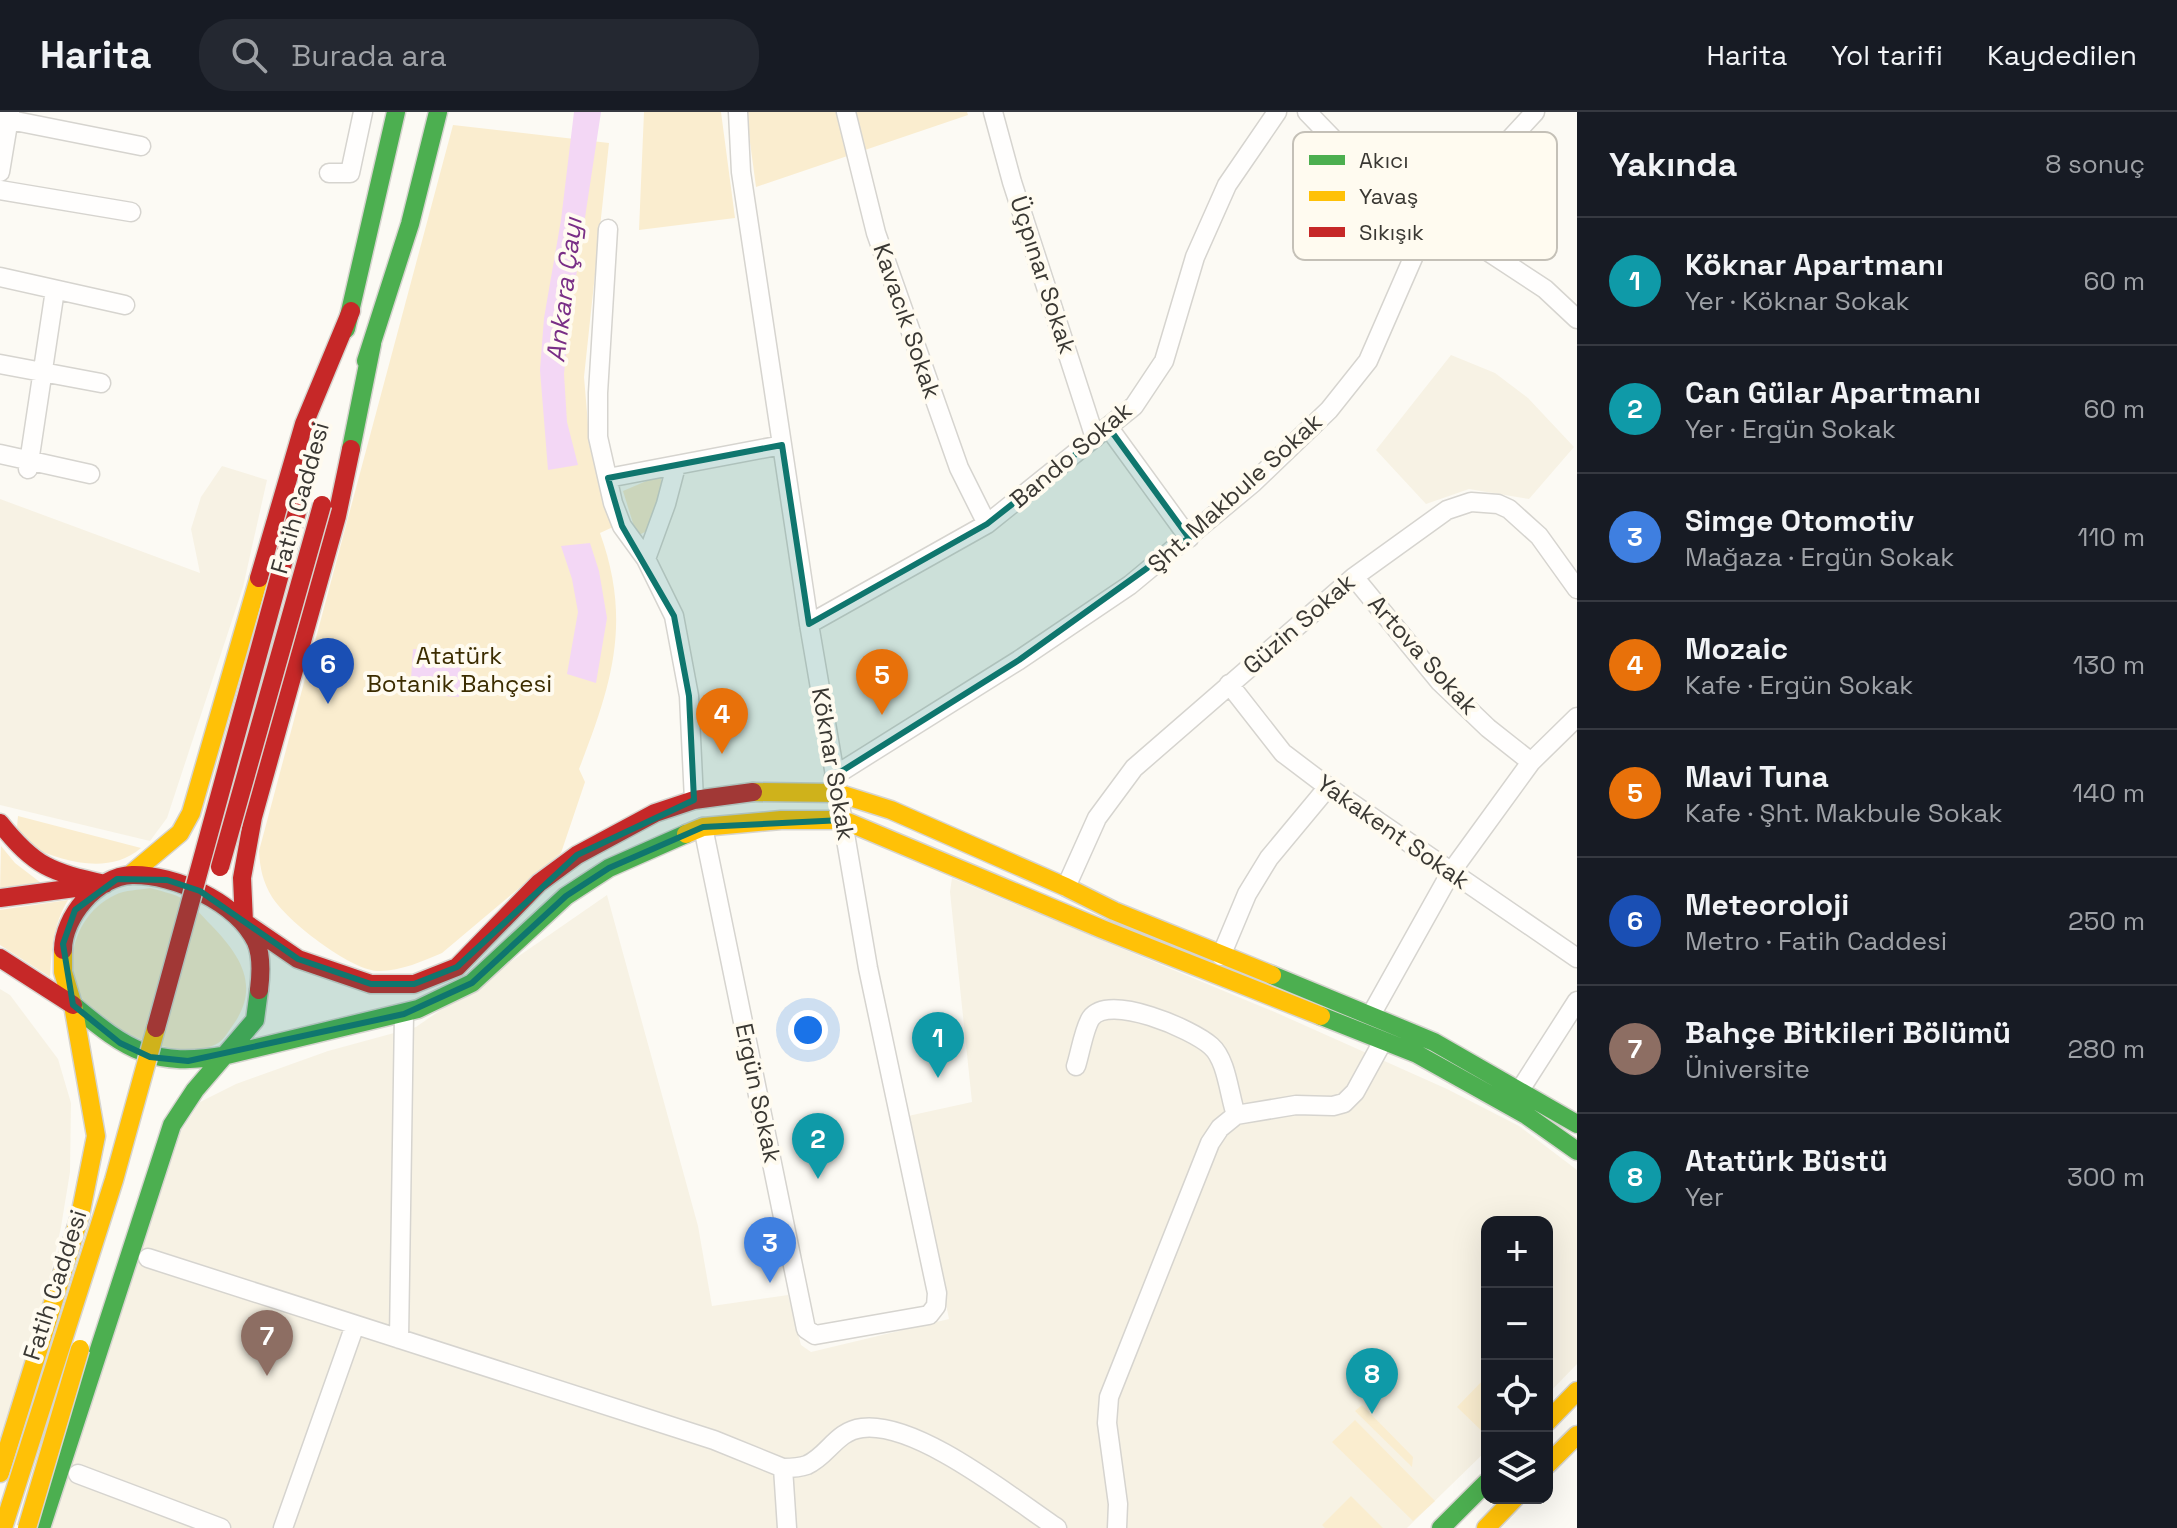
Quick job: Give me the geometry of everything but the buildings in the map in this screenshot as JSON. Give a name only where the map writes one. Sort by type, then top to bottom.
[{"type":"main road","name":"Fatih Caddesi","points":[[3,1528],[114,1180],[351,311],[396,112]]},
{"type":"main road","name":"Fatih Caddesi","points":[[207,914],[322,505],[410,224],[438,112]]},
{"type":"main road","points":[[0,898],[105,884],[130,875],[180,833],[191,813],[304,424],[351,311]]},
{"type":"main road","points":[[41,1528],[172,1125],[195,1090],[255,1020],[261,971],[257,944],[244,922],[242,878],[253,817],[337,516],[372,344]]},
{"type":"main road","points":[[130,875],[167,880],[200,891],[298,959],[371,984],[414,984],[457,967],[539,883],[577,855],[655,813],[694,800],[836,784],[1114,911],[1434,1042],[1577,1124]]},
{"type":"main road","points":[[0,958],[73,1005],[120,1043],[150,1057],[188,1061],[227,1055],[404,1014],[472,983],[566,896],[609,868],[703,827],[781,820],[843,820],[1102,929],[1428,1060],[1526,1115],[1577,1151]]},
{"type":"main road","points":[[0,823],[21,851],[46,870],[105,884]]},
{"type":"main road","points":[[0,1473],[80,1216],[96,1136],[73,1005],[63,972],[63,944],[75,910],[105,884]]},
{"type":"main road","name":"Fatih Caddesi","points":[[27,1528],[181,1005]]},
{"type":"main road","points":[[1553,1416],[1577,1391]]},
{"type":"main road","points":[[1553,1460],[1574,1443]]},
{"type":"main road","points":[[1441,1528],[1481,1488]]},
{"type":"main road","points":[[1486,1528],[1509,1504]]},
{"type":"street","points":[[329,173],[350,173],[363,112]]},
{"type":"street","name":"Köknar Sokak","points":[[738,112],[741,172],[809,624],[868,968],[937,1293],[936,1306],[929,1315],[836,1331]]},
{"type":"street","name":"Kavacık Sokak","points":[[846,112],[876,233],[959,468],[987,524]]},
{"type":"street","name":"Üçpınar Sokak","points":[[993,112],[1012,182],[1102,433],[1189,538]]},
{"type":"street","name":"Bando Sokak","points":[[809,624],[987,524],[1134,406],[1164,361],[1195,257],[1227,185],[1277,112]]},
{"type":"street","points":[[1307,112],[1326,132]]},
{"type":"street","name":"Şht. Makbule Sokak","points":[[1517,132],[1535,112]]},
{"type":"street","points":[[0,172],[6,117],[141,146]]},
{"type":"street","points":[[0,190],[131,212]]},
{"type":"street","points":[[608,229],[598,437],[613,503],[622,526],[646,559],[674,616],[689,696],[694,800]]},
{"type":"street","name":"Şht. Makbule Sokak","points":[[836,784],[1130,585],[1253,483],[1329,410],[1368,361],[1412,260]]},
{"type":"street","points":[[1501,260],[1573,308]]},
{"type":"street","points":[[0,277],[125,305]]},
{"type":"street","points":[[28,464],[55,290]]},
{"type":"street","points":[[0,364],[101,383]]},
{"type":"street","points":[[608,478],[782,445]]},
{"type":"street","points":[[0,454],[28,464],[90,474]]},
{"type":"street","points":[[646,559],[676,466]]},
{"type":"street","name":"Güzin Sokak","points":[[1066,887],[1097,818],[1134,768],[1354,577],[1447,510],[1471,502],[1498,504],[1522,518],[1539,536],[1577,589]]},
{"type":"street","name":"Artova Sokak","points":[[1354,577],[1440,682],[1488,728],[1531,762]]},
{"type":"street","name":"Yakakent Sokak","points":[[1229,684],[1283,753],[1577,958]]},
{"type":"street","points":[[1371,1015],[1451,872],[1531,762],[1577,717]]},
{"type":"street","points":[[1221,956],[1247,894],[1269,858],[1328,787]]},
{"type":"street","name":"Ergün Sokak","points":[[703,827],[806,1329],[815,1335],[836,1331]]},
{"type":"street","points":[[1520,1090],[1577,1001]]},
{"type":"street","points":[[1076,1066],[1090,1019],[1103,1009],[1121,1008],[1170,1024],[1212,1046],[1223,1067],[1236,1115]]},
{"type":"street","points":[[399,1339],[404,1014]]},
{"type":"street","points":[[1117,1528],[1118,1504],[1107,1423],[1109,1397],[1210,1143],[1220,1128],[1236,1115],[1296,1105],[1333,1106],[1344,1103],[1355,1092],[1383,1041]]},
{"type":"street","points":[[148,1258],[714,1440],[783,1468],[811,1464],[846,1433],[861,1428],[880,1428],[921,1441],[962,1464],[1057,1528]]},
{"type":"street","points":[[283,1528],[355,1325]]},
{"type":"street","points":[[783,1468],[787,1528]]},
{"type":"street","points":[[78,1474],[221,1528]]},
{"type":"highlighted area","points":[[1109,428],[1189,538],[1019,660],[834,776],[843,820],[703,827],[609,868],[566,896],[472,983],[404,1014],[188,1061],[150,1057],[120,1043],[73,1005],[63,944],[75,910],[117,879],[167,880],[200,891],[298,959],[371,984],[414,984],[457,967],[577,855],[694,800],[689,696],[674,616],[622,526],[608,478],[782,445],[809,624],[987,524]]},
{"type":"shaded area","points":[[1451,355],[1495,373],[1528,398],[1574,447],[1529,499],[1469,489],[1426,504],[1376,450]]},
{"type":"shaded area","points":[[222,466],[267,480],[243,587],[167,818],[150,841],[0,805],[0,499],[200,573],[191,529],[201,497]]},
{"type":"shaded area","points":[[952,878],[1277,1013],[1447,1089],[1519,1126],[1577,1170],[1577,1364],[1553,1389],[1553,1216],[1481,1216],[1481,1456],[1407,1528],[50,1528],[181,1131],[200,1102],[236,1084],[328,1051],[416,1027],[607,895],[698,1226],[712,1306],[788,1295],[801,1345],[811,1352],[949,1319],[908,1116],[972,1102],[950,892]]},
{"type":"shaded area","points":[[0,989],[10,995],[58,1059],[71,1103],[70,1172],[61,1227],[47,1291],[0,1437]]},
{"type":"green space","points":[[644,112],[721,112],[735,218],[639,230]]},
{"type":"green space","points":[[746,112],[967,112],[968,115],[756,187]]},
{"type":"green space","name":"Atatürk Botanik Bahçesi","points":[[453,125],[609,143],[584,377],[590,448],[613,527],[600,533],[615,595],[614,652],[601,709],[579,769],[585,782],[561,853],[442,953],[402,968],[377,971],[335,953],[280,907],[266,886],[259,851]]},
{"type":"green space","points":[[661,478],[664,492],[647,531],[637,536],[623,491]]},
{"type":"green space","points":[[18,816],[141,848],[114,862],[70,861],[28,846],[17,827]]},
{"type":"green space","points":[[1,846],[15,863],[45,886],[0,892]]},
{"type":"green space","points":[[150,888],[183,899],[192,906],[231,948],[243,972],[246,984],[241,1011],[222,1040],[208,1048],[189,1050],[169,1047],[126,1033],[92,1010],[76,984],[73,954],[76,939],[91,913],[115,895]]},
{"type":"green space","points":[[68,900],[56,928],[50,977],[0,945],[0,910]]},
{"type":"green space","points":[[1481,1382],[1481,1430],[1457,1407]]},
{"type":"green space","points":[[1362,1405],[1413,1457],[1412,1467],[1355,1411]]},
{"type":"green space","points":[[1355,1420],[1435,1501],[1413,1521],[1332,1442]]},
{"type":"green space","points":[[1351,1496],[1383,1528],[1325,1528],[1322,1525]]},
{"type":"water","name":"Ankara Çayı","points":[[574,112],[601,112],[564,374],[567,422],[578,465],[548,470],[540,370],[544,318],[561,220]]},
{"type":"water","points":[[590,543],[599,571],[607,618],[596,683],[567,674],[578,612],[572,579],[561,546]]},
{"type":"water","points":[[413,649],[431,650],[438,656],[443,651],[462,653],[459,697],[410,694]]},
{"type":"traffic: fast","points":[[346,329],[396,112]]},
{"type":"traffic: fast","points":[[366,361],[410,224],[438,112]]},
{"type":"traffic: fast","points":[[351,449],[372,344]]},
{"type":"traffic: fast","points":[[227,1055],[418,1009],[472,983],[566,896],[609,868],[686,834]]},
{"type":"traffic: fast","points":[[1272,975],[1434,1042],[1577,1124]]},
{"type":"traffic: fast","points":[[41,1528],[172,1125],[195,1090],[255,1020],[259,990]]},
{"type":"traffic: fast","points":[[73,1005],[110,1034],[143,1052],[180,1059],[227,1055]]},
{"type":"traffic: fast","points":[[1321,1016],[1417,1054],[1526,1115],[1577,1151]]},
{"type":"traffic: fast","points":[[1441,1528],[1481,1488]]},
{"type":"traffic: slow","points":[[130,875],[180,833],[191,813],[259,578]]},
{"type":"traffic: slow","points":[[753,792],[837,793],[891,810],[1114,911],[1272,975]]},
{"type":"traffic: slow","points":[[686,834],[703,827],[781,820],[843,820],[1102,929],[1321,1016]]},
{"type":"traffic: slow","points":[[0,1473],[80,1216],[96,1136],[73,1005],[63,972],[63,950]]},
{"type":"traffic: slow","points":[[3,1528],[114,1180],[156,1028]]},
{"type":"traffic: slow","points":[[27,1528],[80,1349]]},
{"type":"traffic: slow","points":[[1553,1416],[1577,1391]]},
{"type":"traffic: slow","points":[[1553,1459],[1577,1435]]},
{"type":"traffic: slow","points":[[1486,1528],[1509,1504]]},
{"type":"traffic: jam","points":[[259,578],[304,424],[351,311]]},
{"type":"traffic: jam","points":[[244,922],[242,878],[253,817],[337,516],[351,449]]},
{"type":"traffic: jam","points":[[156,1028],[300,501]]},
{"type":"traffic: jam","points":[[220,867],[322,505]]},
{"type":"traffic: jam","points":[[244,922],[298,959],[371,984],[414,984],[457,967],[539,883],[577,855],[655,813],[694,800],[753,792]]},
{"type":"traffic: jam","points":[[0,823],[12,838],[45,866],[105,884]]},
{"type":"traffic: jam","points":[[63,950],[69,924],[76,912],[84,900],[106,882],[132,875],[166,879],[203,893],[235,915],[247,928],[259,953],[259,990]]},
{"type":"traffic: jam","points":[[0,898],[90,886]]},
{"type":"traffic: jam","points":[[0,958],[73,1005]]},
{"type":"place","name":"Meteoroloji","points":[[328,704]]},
{"type":"place","name":"Mavi Tuna","points":[[882,715]]},
{"type":"place","name":"Mozaic","points":[[722,754]]},
{"type":"place","name":"Köknar Apartmanı","points":[[938,1078]]},
{"type":"place","name":"Can Gülar Apartmanı","points":[[818,1179]]},
{"type":"place","name":"Simge Otomotiv","points":[[770,1283]]},
{"type":"place","name":"Bahçe Bitkileri Bölümü","points":[[267,1376]]},
{"type":"place","name":"Atatürk Büstü","points":[[1372,1414]]}]
